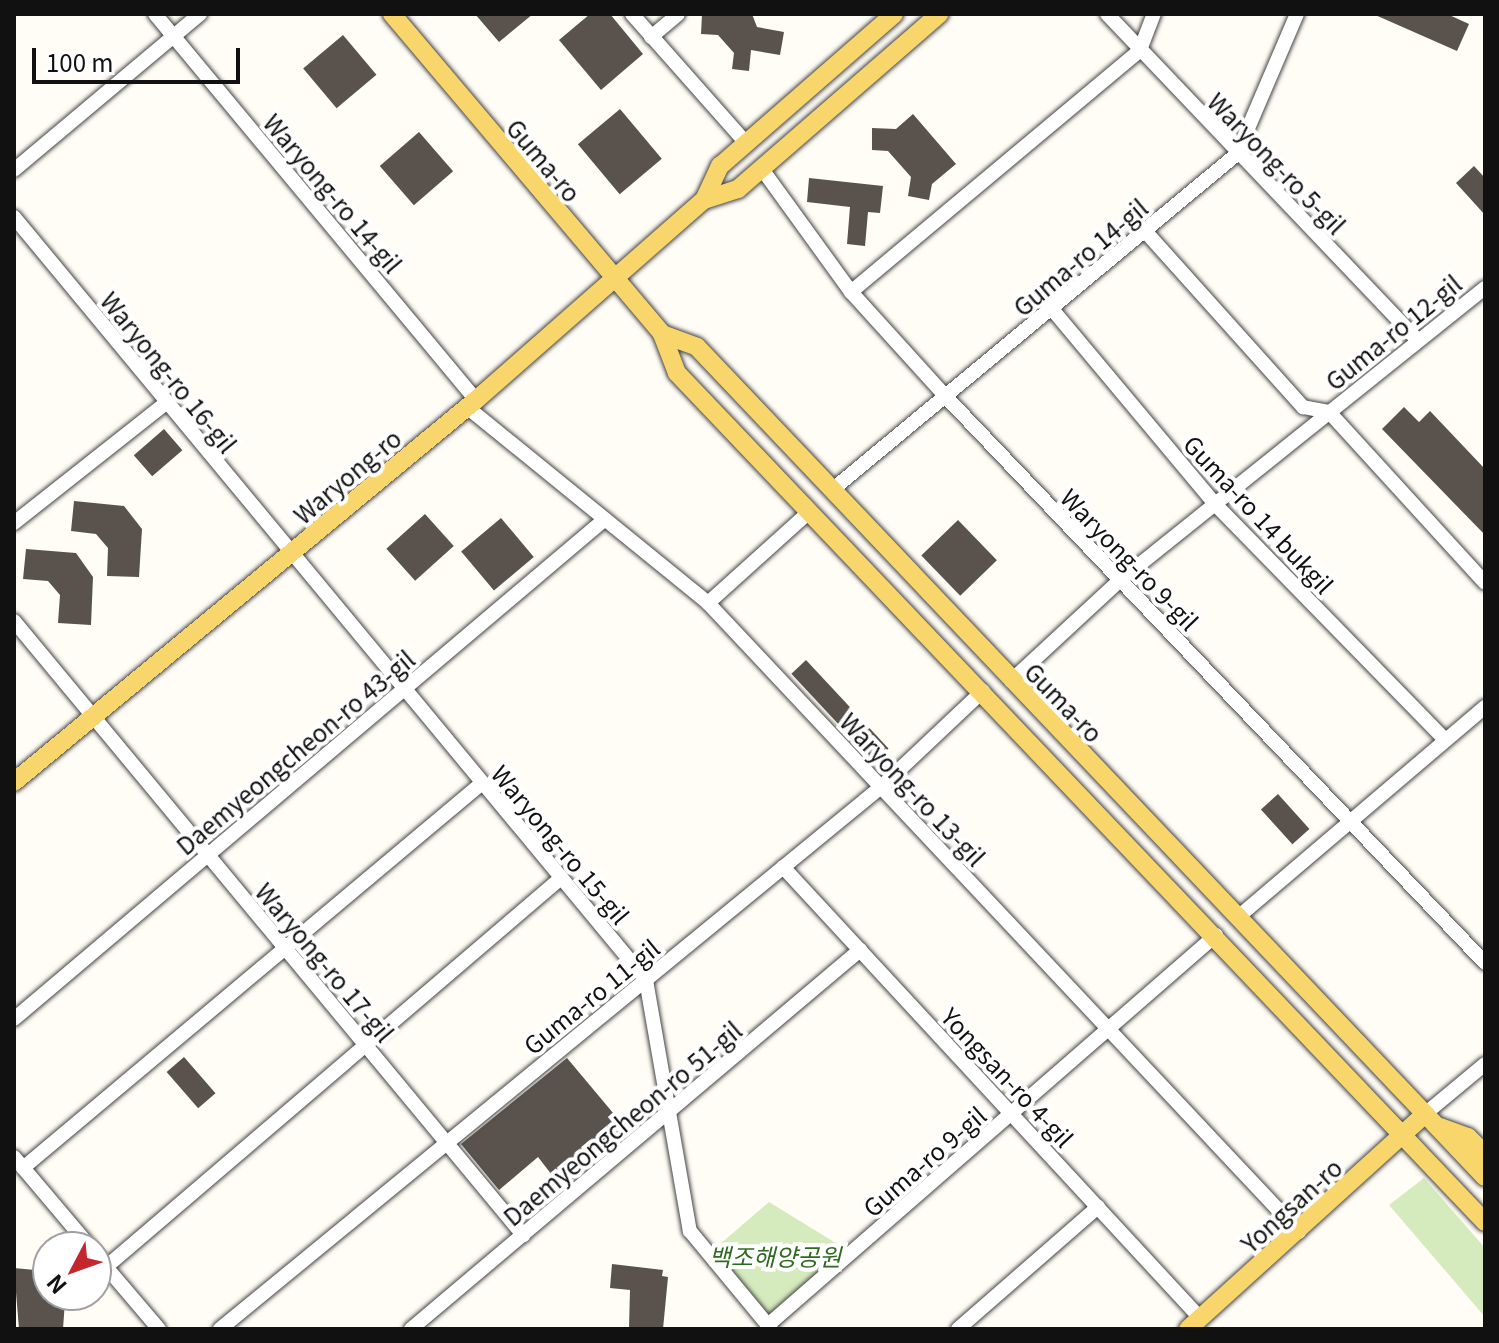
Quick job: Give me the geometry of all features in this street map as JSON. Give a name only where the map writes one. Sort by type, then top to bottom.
[{"type":"main road","name":"Guma-ro","points":[[392,14],[612,279],[662,334],[677,373],[1216,935],[1485,1222]]},
{"type":"main road","name":"Waryong-ro","points":[[704,200],[720,166],[894,14]]},
{"type":"main road","name":"Waryong-ro","points":[[14,782],[472,404],[704,200],[738,189],[939,14]]},
{"type":"main road","name":"Guma-ro","points":[[662,334],[697,347],[1485,1177]]},
{"type":"main road","name":"Yongsan-ro","points":[[1194,1324],[1403,1135],[1430,1120]]},
{"type":"main road","points":[[1430,1120],[1468,1137],[1485,1154]]},
{"type":"street","name":"Waryong-ro 14-gil","points":[[155,14],[472,404]]},
{"type":"street","points":[[14,170],[200,14]]},
{"type":"street","points":[[632,14],[747,144]]},
{"type":"street","points":[[651,37],[678,14]]},
{"type":"street","name":"Waryong-ro 5-gil","points":[[1107,14],[1417,340]]},
{"type":"street","points":[[851,292],[1140,50],[1154,14]]},
{"type":"street","name":"Guma-ro 14-gil","points":[[832,490],[947,398],[1237,154],[1297,14]]},
{"type":"street","name":"Waryong-ro 9-gil","points":[[762,169],[851,292],[947,398],[1485,963]]},
{"type":"street","name":"Waryong-ro 16-gil","points":[[14,217],[290,554]]},
{"type":"street","points":[[1145,231],[1303,407],[1329,412],[1485,583]]},
{"type":"street","name":"Guma-ro 12-gil","points":[[1011,681],[1119,581],[1485,288]]},
{"type":"street","name":"Guma-ro 14 bukgil","points":[[1052,309],[1214,503],[1445,740]]},
{"type":"street","points":[[14,523],[166,403]]},
{"type":"street","name":"Waryong-ro 13-gil","points":[[472,404],[708,603],[1299,1232]]},
{"type":"street","points":[[708,603],[810,511]]},
{"type":"street","name":"Daemyeongcheon-ro 43-gil","points":[[14,1019],[605,519]]},
{"type":"street","name":"Waryong-ro 15-gil","points":[[290,554],[646,980],[690,1231],[769,1327]]},
{"type":"street","name":"Waryong-ro 17-gil","points":[[14,621],[523,1235]]},
{"type":"street","name":"Guma-ro 11-gil","points":[[220,1329],[881,787],[983,691]]},
{"type":"street","points":[[1237,918],[1485,707]]},
{"type":"street","points":[[76,1231],[18,1163],[288,951],[482,783]]},
{"type":"street","name":"Yongsan-ro 4-gil","points":[[783,867],[1098,1207],[1194,1324]]},
{"type":"street","points":[[112,1262],[561,878]]},
{"type":"street","name":"Guma-ro 9-gil","points":[[769,1327],[1216,935]]},
{"type":"street","name":"Daemyeongcheon-ro 51-gil","points":[[411,1329],[860,950]]},
{"type":"street","points":[[1430,1120],[1485,1064]]},
{"type":"street","points":[[958,1329],[1098,1207]]},
{"type":"street","points":[[112,1274],[159,1329]]},
{"type":"green space","points":[[1424,1178],[1485,1248],[1485,1317],[1389,1205]]},
{"type":"green space","name":"백조해양공원","points":[[769,1202],[847,1250],[769,1319],[712,1251]]},
{"type":"building","points":[[475,14],[533,14],[499,42]]},
{"type":"building","points":[[590,14],[610,14],[643,54],[601,90],[559,40]]},
{"type":"building","points":[[702,14],[752,14],[757,27],[784,32],[780,55],[751,50],[749,71],[732,69],[734,53],[718,35],[701,34]]},
{"type":"building","points":[[1373,14],[1447,14],[1469,24],[1457,51]]},
{"type":"building","points":[[343,35],[376,75],[337,108],[303,68]]},
{"type":"building","points":[[620,109],[662,159],[620,194],[578,144]]},
{"type":"building","points":[[913,114],[956,164],[932,184],[929,200],[908,196],[911,177],[888,151],[872,150],[872,128],[896,129]]},
{"type":"building","points":[[419,132],[453,171],[414,205],[380,166]]},
{"type":"building","points":[[1474,166],[1485,178],[1485,215],[1456,183]]},
{"type":"building","points":[[809,178],[883,186],[880,213],[868,212],[865,246],[847,244],[850,207],[807,202]]},
{"type":"building","points":[[1404,407],[1419,422],[1430,411],[1485,469],[1485,535],[1382,429]]},
{"type":"building","points":[[164,429],[182,450],[152,476],[134,455]]},
{"type":"building","points":[[74,501],[124,506],[142,529],[139,577],[107,576],[108,548],[96,534],[71,531]]},
{"type":"building","points":[[425,514],[454,546],[415,581],[386,549]]},
{"type":"building","points":[[501,518],[534,557],[494,590],[461,551]]},
{"type":"building","points":[[958,520],[997,560],[960,596],[921,555]]},
{"type":"building","points":[[26,549],[76,553],[93,577],[91,625],[58,623],[60,595],[48,581],[23,579]]},
{"type":"building","points":[[806,660],[889,748],[874,762],[791,674]]},
{"type":"building","points":[[1278,794],[1309,829],[1292,844],[1261,809]]},
{"type":"building","points":[[184,1057],[215,1093],[198,1108],[167,1072]]},
{"type":"building","points":[[567,1058],[629,1132],[562,1188],[538,1157],[499,1190],[461,1144]]},
{"type":"building","points":[[612,1264],[663,1270],[662,1276],[668,1277],[663,1329],[629,1328],[630,1290],[610,1288]]},
{"type":"building","points":[[14,1268],[32,1270],[32,1311],[64,1311],[63,1329],[19,1329]]}]
